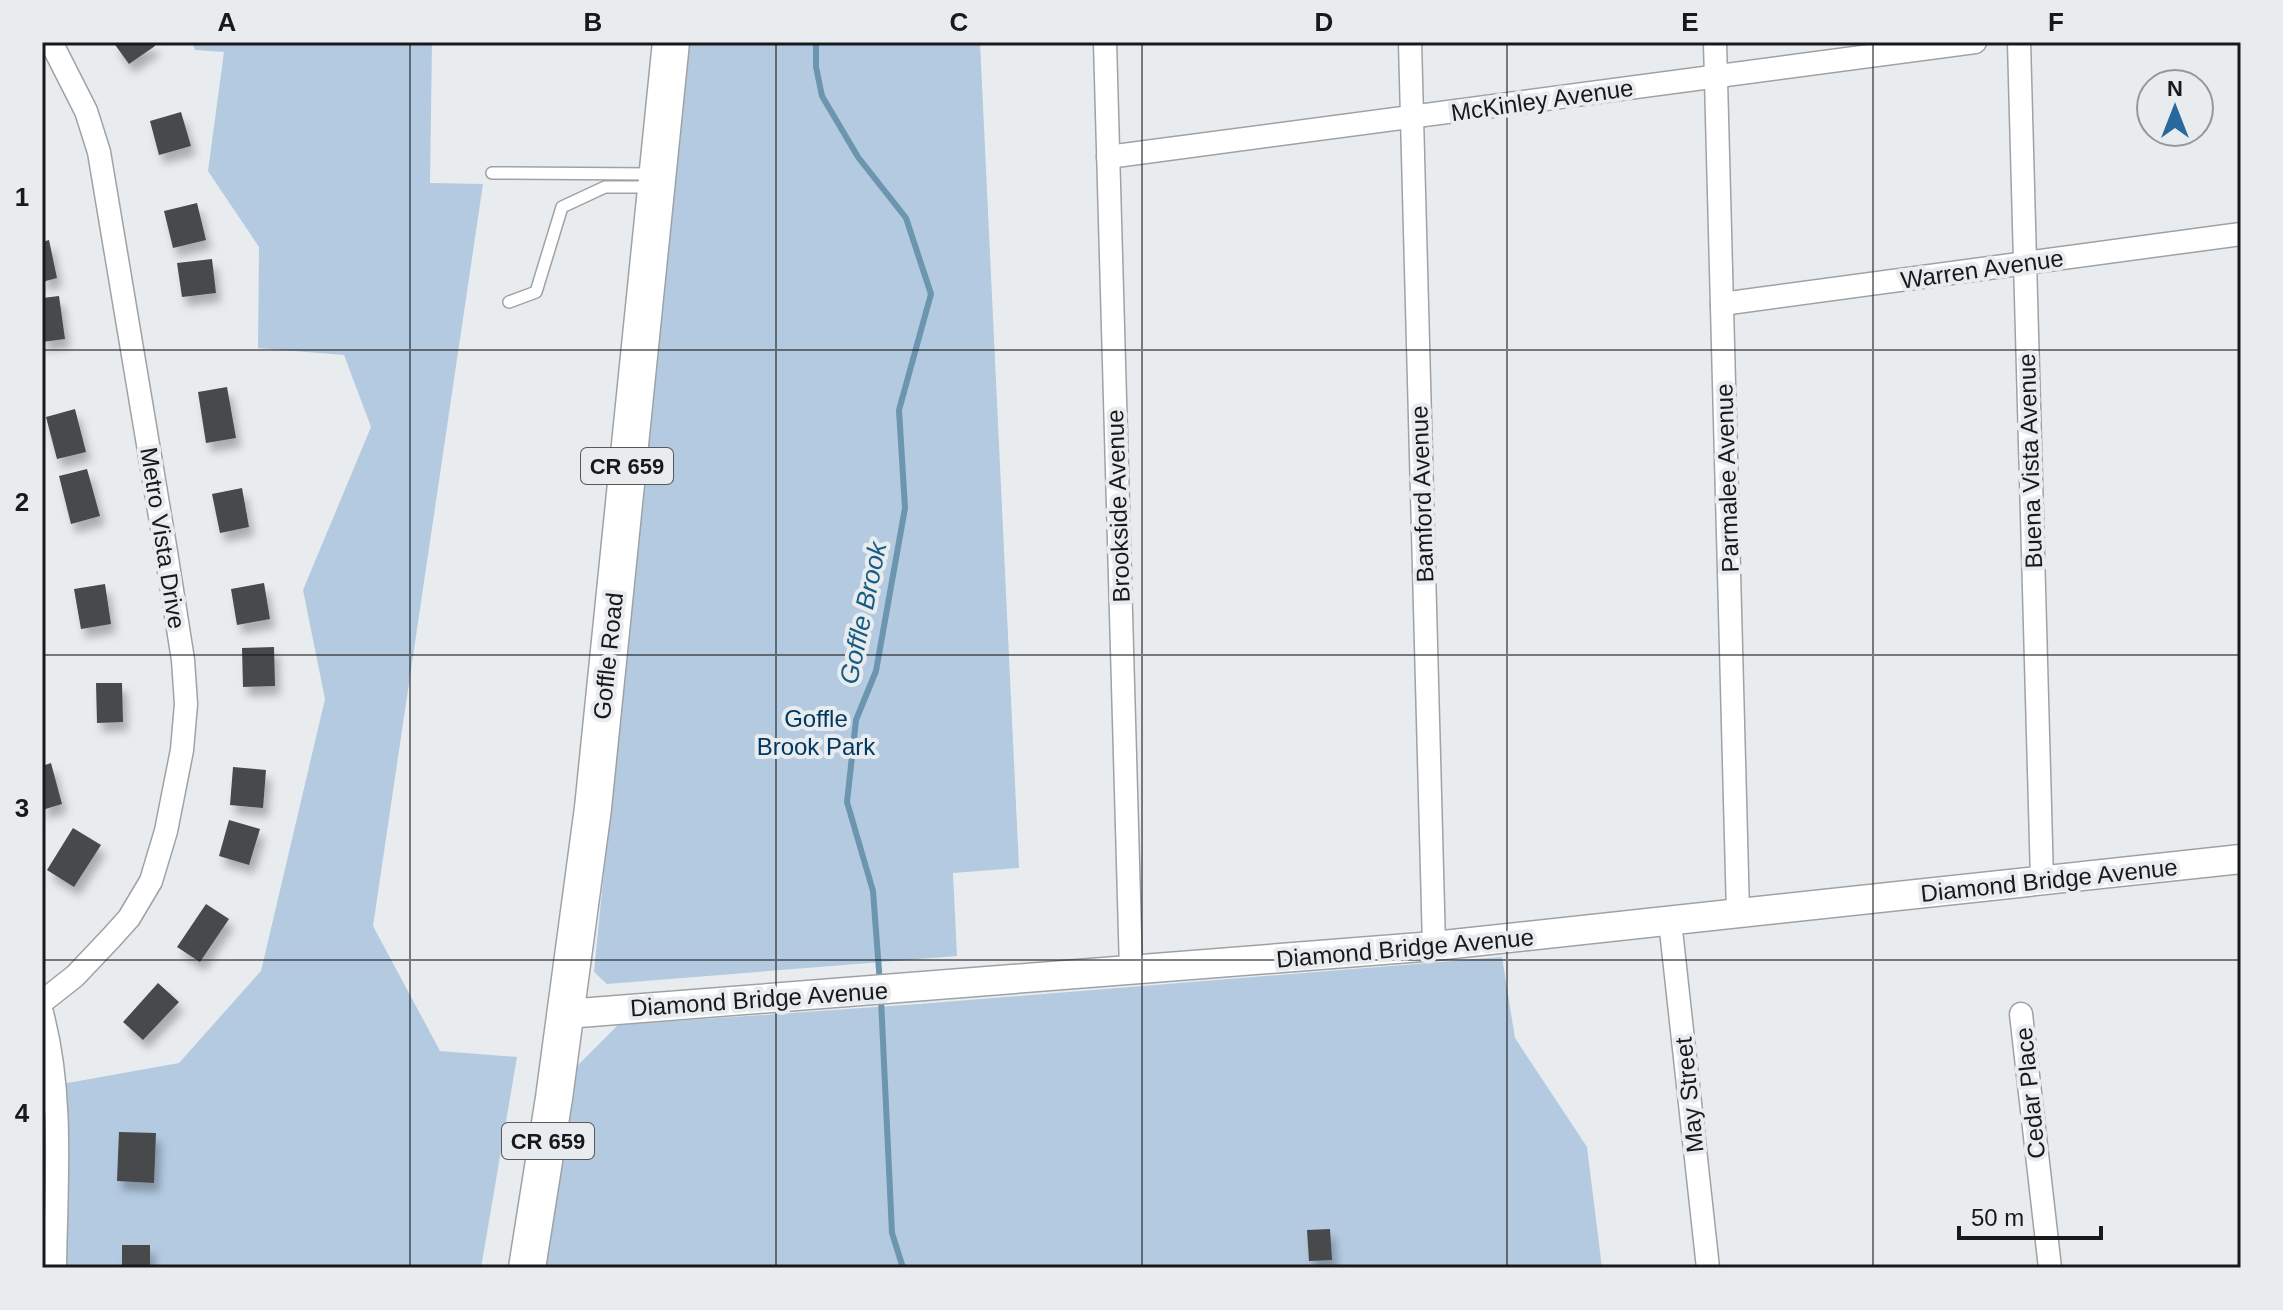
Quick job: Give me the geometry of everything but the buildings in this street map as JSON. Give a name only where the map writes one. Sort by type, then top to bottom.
[{"type":"main road","name":"Goffle Road","points":[[527,1268],[566,1014],[593,808],[671,42]]},
{"type":"street","name":"Metro Vista Drive","points":[[42,1002],[75,976],[120,928],[141,901],[151,881],[166,831],[182,750],[186,704],[176,614],[102,163],[86,111],[51,42]]},
{"type":"street","name":"Brookside Avenue","points":[[1105,42],[1131,970]]},
{"type":"street","name":"Bamford Avenue","points":[[1410,42],[1434,946]]},
{"type":"street","name":"Parmalee Avenue","points":[[1715,42],[1738,913]]},
{"type":"street","name":"McKinley Avenue","points":[[1108,157],[1975,42]]},
{"type":"street","name":"Buena Vista Avenue","points":[[2019,42],[2042,880]]},
{"type":"street","name":"Warren Avenue","points":[[1722,304],[2241,234]]},
{"type":"street","name":"Diamond Bridge Avenue","points":[[566,1014],[1434,946],[2241,859]]},
{"type":"street","name":"May Street","points":[[1670,921],[1708,1268]]},
{"type":"street","points":[[42,1013],[51,1046],[56,1089],[49,1222],[55,1268]]},
{"type":"street","name":"Cedar Place","points":[[2021,1014],[2050,1268]]},
{"type":"lane","points":[[492,173],[656,180]]},
{"type":"lane","points":[[509,302],[536,292],[562,207],[605,187],[656,180]]},
{"type":"green space","points":[[192,42],[432,42],[430,183],[483,184],[373,926],[440,1051],[517,1057],[481,1268],[61,1268],[61,1084],[42,1086],[42,1022],[62,1084],[179,1063],[261,971],[325,699],[303,590],[371,427],[344,355],[258,348],[259,247],[208,171],[224,52],[195,50]]},
{"type":"green space","name":"Goffle Brook Park","points":[[686,42],[980,42],[1019,868],[953,873],[957,956],[607,984],[594,972]]},
{"type":"green space","points":[[1502,957],[1515,1038],[1587,1147],[1602,1268],[540,1268],[577,1066],[618,1025]]},
{"type":"waterway","name":"Goffle Brook","points":[[816,42],[816,67],[822,96],[858,157],[906,218],[931,294],[899,410],[905,508],[876,671],[856,720],[847,802],[873,891],[880,984]]},
{"type":"waterway","name":"Goffle Brook","points":[[881,999],[892,1233],[903,1268]]}]
